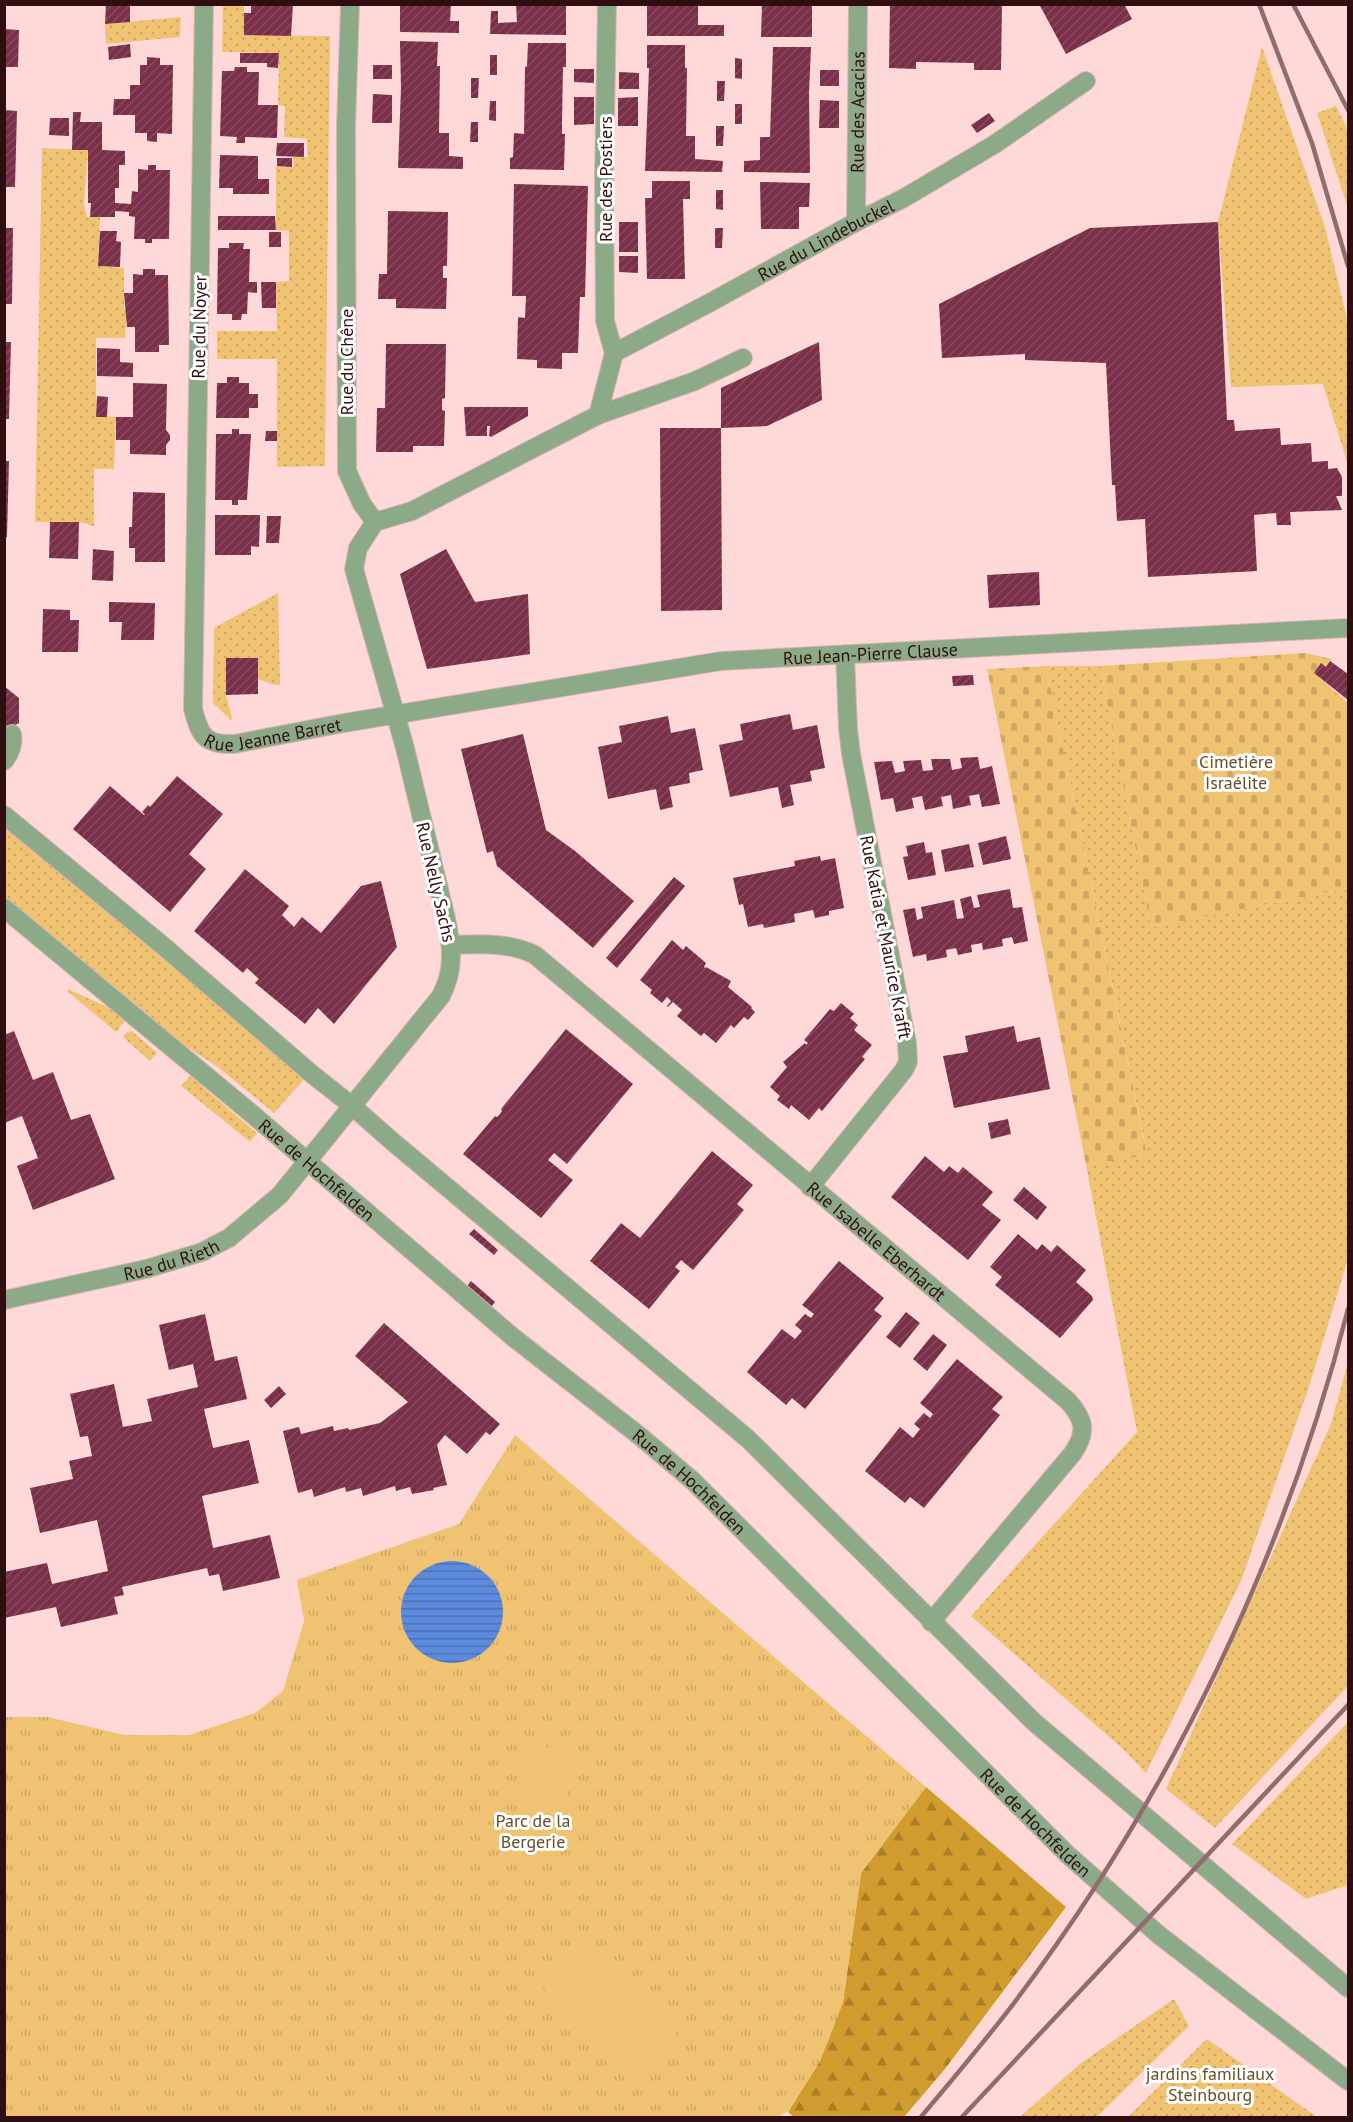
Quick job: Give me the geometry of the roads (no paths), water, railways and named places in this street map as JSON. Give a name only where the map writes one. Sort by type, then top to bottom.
[{"type":"street","name":"Rue du Noyer","points":[[194,649],[204,4]]},
{"type":"street","name":"Rue du Chêne","points":[[350,4],[346,126],[347,471],[362,504],[375,522]]},
{"type":"street","name":"Rue des Postiers","points":[[607,4],[604,176],[605,321],[614,353]]},
{"type":"street","name":"Rue des Acacias","points":[[856,222],[858,4]]},
{"type":"street","name":"Rue du Lindebuckel","points":[[614,353],[966,163],[1086,81]]},
{"type":"street","points":[[598,415],[614,353]]},
{"type":"street","points":[[394,708],[354,569],[358,548],[375,522],[412,511],[598,415],[695,381],[742,358]]},
{"type":"street","name":"Rue Jean-Pierre Clause","points":[[394,708],[721,661],[1348,628]]},
{"type":"street","name":"Rue Jeanne Barret","points":[[194,649],[193,709],[202,734],[208,740],[218,744],[234,744],[394,708]]},
{"type":"street","name":"Rue Katia et Maurice Krafft","points":[[810,1187],[908,1062],[907,1043],[851,754],[845,654]]},
{"type":"street","name":"Rue Nelly Sachs","points":[[305,1161],[441,996],[450,974],[452,945],[394,708]]},
{"type":"street","points":[[4,761],[8,756],[13,739],[12,734]]},
{"type":"street","points":[[4,815],[162,945],[313,1075],[748,1439],[1034,1722],[1348,1988]]},
{"type":"street","name":"Rue de Hochfelden","points":[[4,909],[207,1076],[514,1338],[641,1437],[693,1481],[1068,1855],[1159,1935],[1348,2081]]},
{"type":"street","name":"Rue Isabelle Eberhardt","points":[[452,945],[510,946],[522,948],[535,955],[1076,1410],[1083,1425],[1083,1436],[1073,1453],[932,1622]]},
{"type":"street","name":"Rue du Rieth","points":[[4,1300],[146,1269],[202,1252],[229,1238],[272,1203],[305,1161]]},
{"type":"water","points":[[452,1561],[471,1565],[488,1576],[499,1593],[503,1612],[499,1631],[488,1648],[471,1659],[452,1663],[433,1659],[416,1648],[405,1631],[401,1612],[405,1593],[416,1576],[433,1565]]},
{"type":"railway","points":[[1259,4],[1312,143],[1348,266]]},
{"type":"railway","points":[[1293,4],[1348,110]]},
{"type":"railway","points":[[920,2118],[1017,1999],[1073,1921],[1125,1840],[1173,1756],[1217,1670],[1256,1582],[1291,1493],[1322,1401],[1348,1309]]},
{"type":"railway","points":[[961,2118],[1348,1705]]},
{"type":"park label","name":"Cimetière Israélite","points":[[1236,771]]},
{"type":"park label","name":"Parc de la Bergerie","points":[[533,1830]]},
{"type":"park label","name":"jardins familiaux Steinbourg","points":[[1210,2083]]}]
